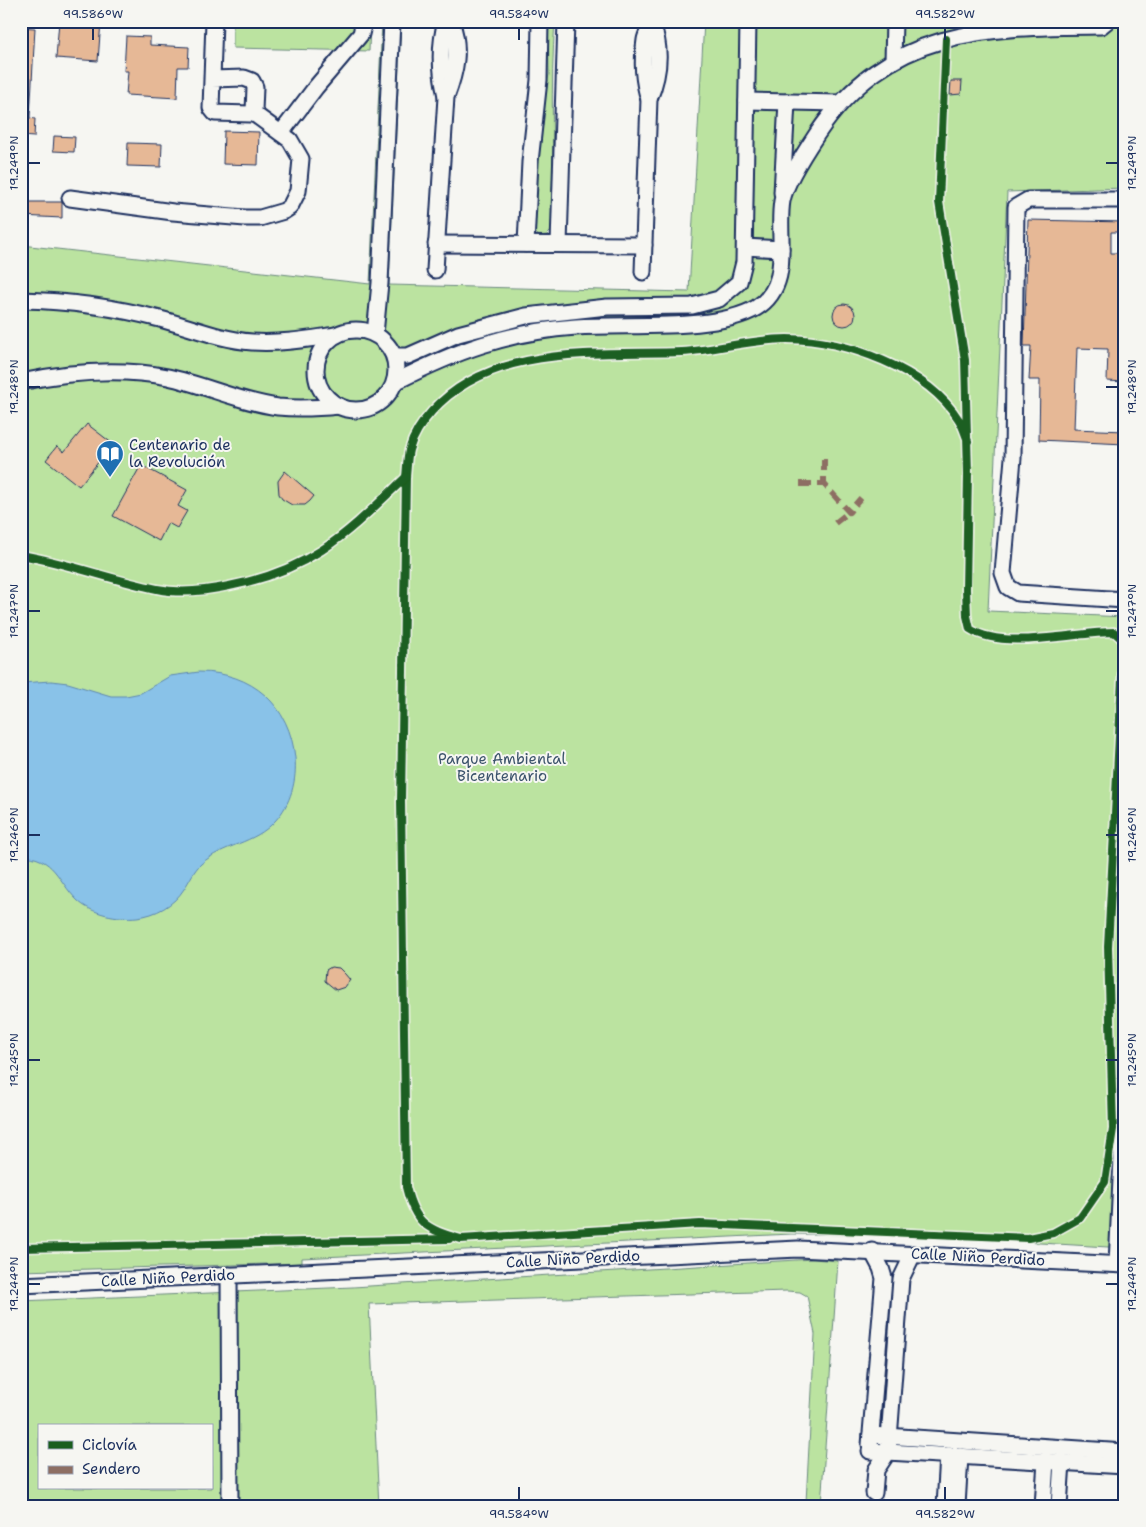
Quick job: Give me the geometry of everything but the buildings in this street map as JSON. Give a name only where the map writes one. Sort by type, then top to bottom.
[{"type":"street","points":[[70,198],[260,218],[290,208],[298,191],[302,171],[298,151],[290,140],[253,113],[213,112],[214,21]]},
{"type":"street","points":[[281,134],[316,87],[361,34],[364,21]]},
{"type":"street","points":[[375,334],[380,284],[392,21]]},
{"type":"street","points":[[446,21],[442,36],[441,58],[441,75],[446,97]]},
{"type":"street","points":[[435,270],[446,97],[455,73],[457,53],[456,35],[451,21]]},
{"type":"street","points":[[526,244],[530,162],[539,80],[540,21]]},
{"type":"street","points":[[559,244],[566,21]]},
{"type":"street","points":[[394,356],[408,356],[458,334],[526,316],[607,307],[692,306],[719,299],[739,282],[743,273],[744,247],[748,21]]},
{"type":"street","points":[[893,61],[894,21]]},
{"type":"street","points":[[782,200],[809,146],[839,103],[870,75],[893,61],[929,43],[969,28],[1101,26],[1108,21]]},
{"type":"street","points":[[642,272],[649,99],[644,83],[644,57],[645,38],[652,23]]},
{"type":"street","points":[[212,78],[244,78],[252,81],[255,87],[255,110],[253,113]]},
{"type":"street","points":[[747,101],[839,103]]},
{"type":"street","points":[[336,335],[326,343],[319,353],[316,371],[321,389],[328,399],[339,406],[352,410],[366,409],[383,399],[395,382],[458,352],[514,336],[575,327],[697,323],[745,314],[767,299],[774,289],[781,266],[787,102]]},
{"type":"street","points":[[1125,200],[1028,200],[1016,207],[1013,458],[1003,573],[1008,587],[1018,593],[1125,600]]},
{"type":"street","points":[[436,244],[644,245]]},
{"type":"street","points":[[744,247],[781,249]]},
{"type":"street","points":[[21,300],[93,304],[160,319],[230,339],[251,342],[273,343],[336,335],[348,330],[362,330],[375,334],[390,347],[396,365],[395,382]]},
{"type":"street","points":[[21,382],[83,373],[142,374],[168,377],[277,407],[309,409],[339,406]]},
{"type":"street","points":[[1121,1265],[1125,1095]]},
{"type":"street","name":"Calle Niño Perdido","points":[[21,1285],[798,1249],[872,1251],[1121,1265]]},
{"type":"street","points":[[872,1251],[882,1268],[884,1278],[870,1451],[876,1470],[874,1493]]},
{"type":"street","points":[[876,1470],[888,1452],[901,1279],[913,1254]]},
{"type":"street","points":[[229,1275],[230,1506]]},
{"type":"street","points":[[882,1295],[899,1295]]},
{"type":"street","points":[[871,1435],[1005,1451],[1046,1461],[1125,1466]]},
{"type":"street","points":[[870,1451],[954,1456],[1005,1451],[1125,1452]]},
{"type":"street","points":[[945,1506],[954,1456]]},
{"type":"street","points":[[954,1456],[957,1506]]},
{"type":"street","points":[[1043,1506],[1046,1461]]},
{"type":"street","points":[[1059,1506],[1062,1462]]},
{"type":"green space","points":[[233,21],[370,21],[369,51],[233,48]]},
{"type":"green space","name":"Parque Ambiental Bicentenario","points":[[382,21],[401,21],[389,285],[689,292],[704,21],[1125,21],[1125,188],[1007,192],[988,611],[1125,617],[1125,1248],[921,1236],[791,1234],[302,1258],[302,1263],[21,1271],[21,245],[370,284]]},
{"type":"green space","points":[[548,21],[555,21],[552,217],[551,231],[547,235],[539,236],[532,230],[536,151],[549,74]]},
{"type":"green space","points":[[813,1259],[838,1261],[821,1505],[826,1506],[815,1506],[806,1502],[815,1334],[807,1296],[800,1292],[369,1304],[379,1506],[21,1506],[21,1301],[353,1287]]},
{"type":"water","points":[[199,672],[236,678],[251,685],[265,695],[276,707],[292,739],[295,758],[294,783],[289,799],[281,814],[267,829],[258,835],[219,852],[201,864],[180,895],[164,908],[144,916],[130,917],[105,915],[90,909],[77,900],[48,865],[32,857],[21,856],[21,683],[51,681],[68,683],[111,696],[126,696],[141,693],[170,676]]},
{"type":"marked path","points":[[824,459],[824,484],[849,512],[861,498]]},
{"type":"marked path","points":[[800,484],[824,484]]},
{"type":"marked path","points":[[835,523],[849,512]]},
{"type":"cycle path","points":[[946,39],[939,202],[965,360],[968,474],[966,589],[967,616],[970,629],[1001,639],[1020,640],[1114,632],[1124,641],[1108,947],[1113,1129],[1105,1182],[1080,1218],[1053,1233],[1028,1238],[700,1224],[461,1239],[431,1228],[418,1217],[413,1209],[406,1187],[401,801],[406,477],[409,450],[421,424],[432,411],[457,389],[485,374],[516,363],[549,357],[583,354],[695,351],[774,339],[787,339],[834,345],[858,351],[883,360],[906,372],[927,386],[945,402],[963,427],[967,438],[968,441]]},
{"type":"cycle path","points":[[21,555],[56,562],[166,591],[193,591],[229,586],[284,570],[306,559],[346,532],[406,477]]},
{"type":"cycle path","points":[[21,1248],[449,1239]]},
{"type":"place","name":"Centenario de la Revolución","points":[[110,478]]}]
